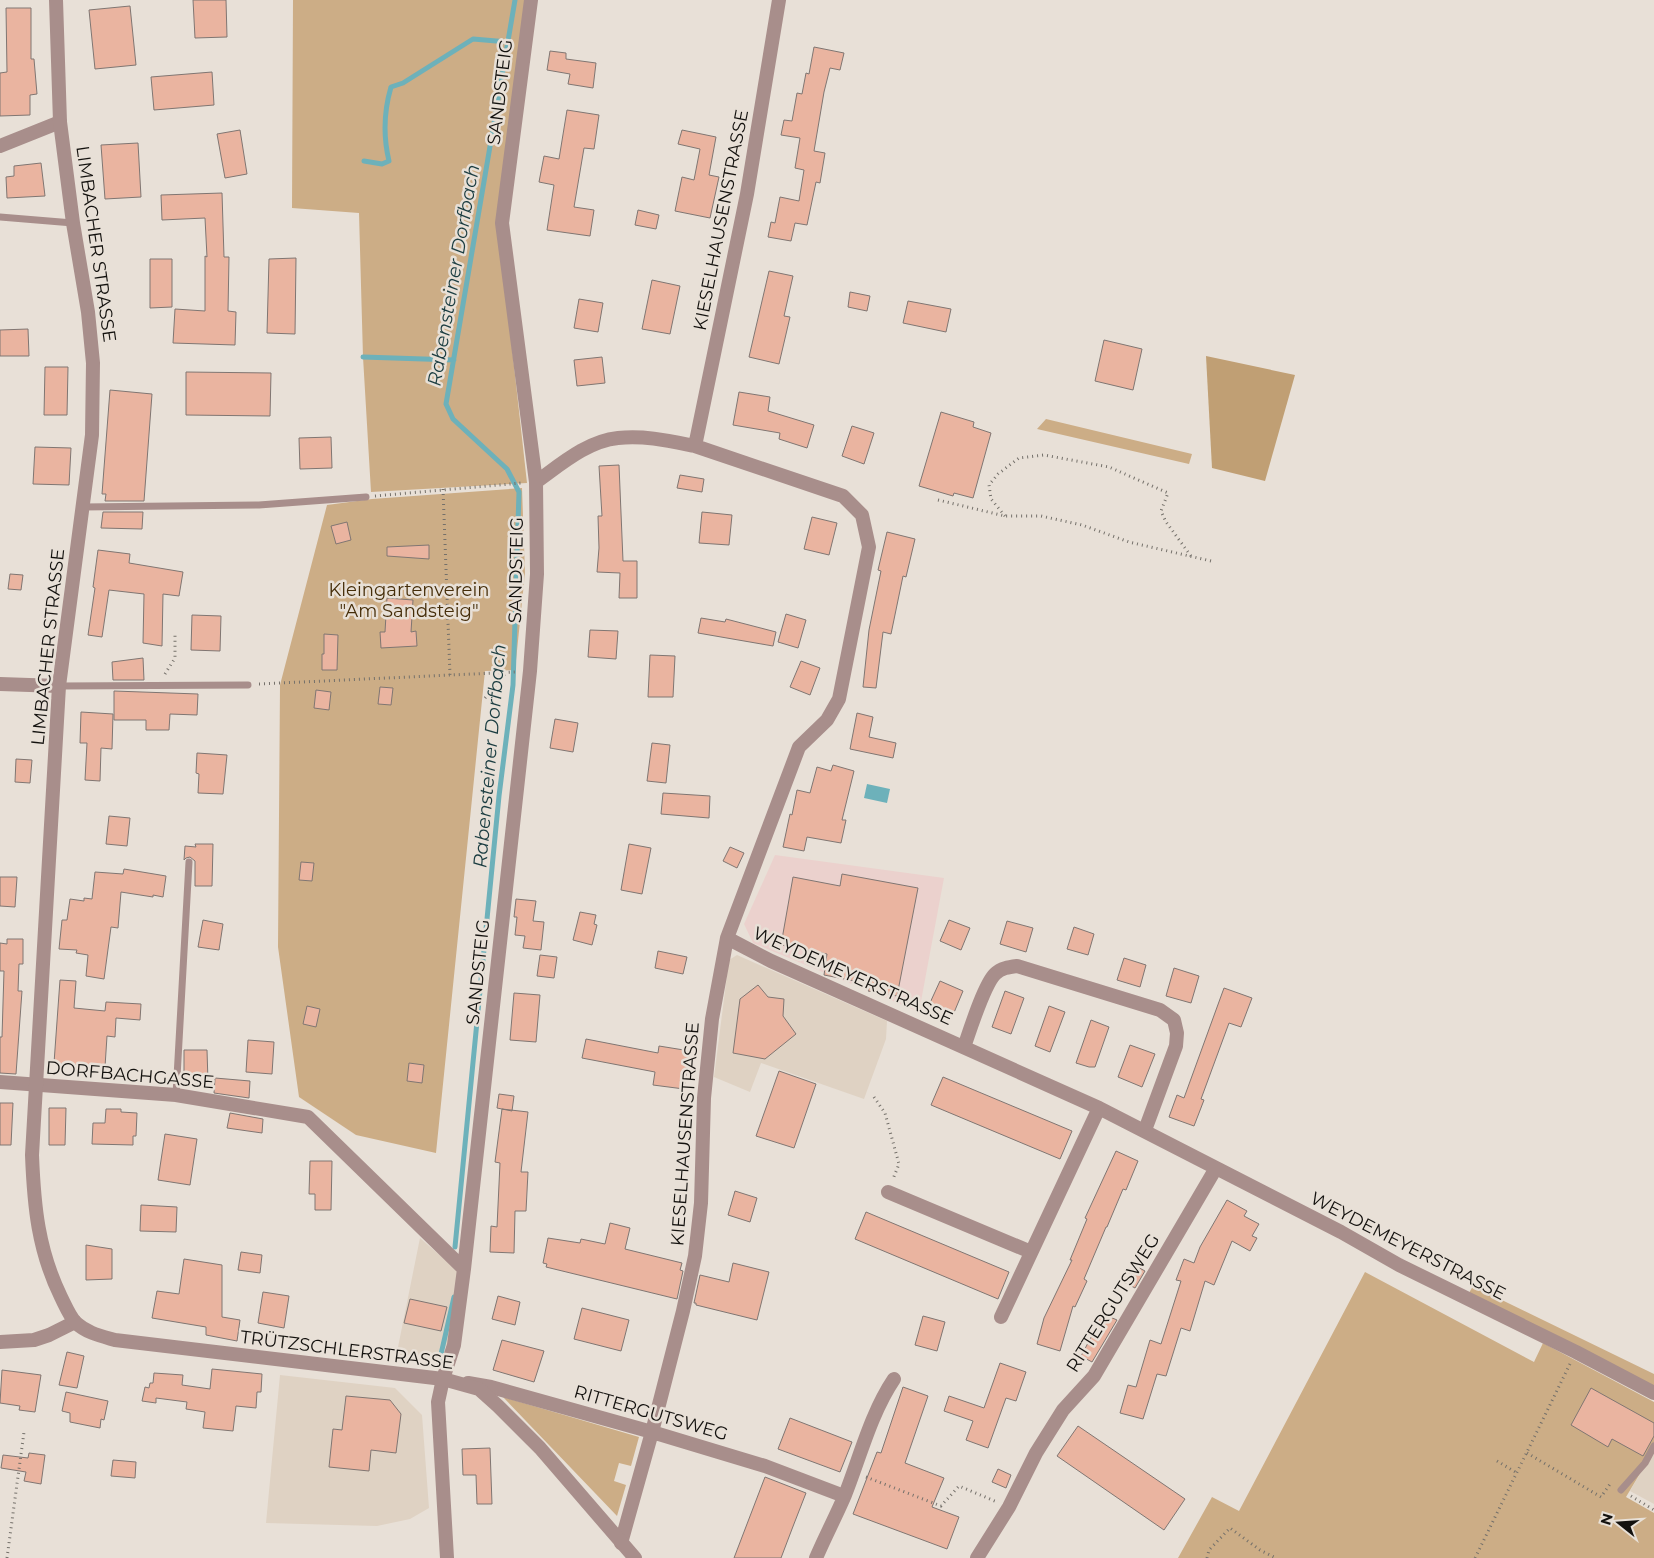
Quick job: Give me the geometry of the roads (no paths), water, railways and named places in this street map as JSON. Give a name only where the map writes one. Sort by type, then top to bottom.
[{"type":"street","name":"LIMBACHER STRASSE","points":[[56,0],[60,122],[73,223],[88,312],[93,363],[92,435],[59,686],[32,1155],[34,1198],[39,1232],[52,1279],[76,1322]]},
{"type":"street","name":"SANDSTEIG","points":[[447,1558],[438,1402],[454,1345],[464,1269],[530,671],[537,574],[531,482],[502,223],[531,0]]},
{"type":"street","name":"KIESELHAUSENSTRASSE","points":[[695,446],[747,194],[779,0]]},
{"type":"street","points":[[0,146],[60,122]]},
{"type":"street","name":"KIESELHAUSENSTRASSE","points":[[531,482],[581,451],[598,443],[617,438],[655,438],[695,446],[843,496],[862,516],[869,547],[839,699],[826,720],[798,747],[726,938],[712,1019],[704,1098],[701,1203],[694,1256],[683,1311],[621,1543]]},
{"type":"street","points":[[0,684],[59,686]]},
{"type":"street","name":"WEYDEMEYERSTRASSE","points":[[726,938],[771,962],[964,1047],[1145,1130],[1341,1232],[1399,1265],[1576,1352],[1654,1393]]},
{"type":"street","name":"WEYDEMEYERSTRASSE","points":[[964,1047],[987,988],[995,975],[1006,967],[1017,966],[1160,1010],[1174,1020],[1177,1033],[1176,1046],[1145,1130]]},
{"type":"street","name":"DORFBACHGASSE","points":[[0,1082],[176,1095],[308,1117],[464,1269]]},
{"type":"street","points":[[1001,1317],[1099,1108]]},
{"type":"street","name":"RITTERGUTSWEG","points":[[977,1558],[1009,1507],[1049,1431],[1063,1410],[1094,1376],[1216,1168]]},
{"type":"street","points":[[888,1192],[1031,1252]]},
{"type":"street","points":[[0,1342],[34,1340],[76,1322]]},
{"type":"street","name":"TRÜTZSCHLERSTRASSE","points":[[76,1322],[91,1333],[115,1340],[443,1379],[479,1389],[540,1448],[635,1558]]},
{"type":"street","name":"RITTERGUTSWEG","points":[[443,1379],[491,1387],[652,1432],[765,1466],[844,1496]]},
{"type":"street","points":[[816,1558],[844,1496],[887,1389],[894,1379]]},
{"type":"lane","points":[[0,217],[73,223]]},
{"type":"lane","points":[[83,507],[259,505],[366,497]]},
{"type":"lane","points":[[59,686],[248,685]]},
{"type":"lane","points":[[176,1095],[189,862]]},
{"type":"lane","points":[[1621,1490],[1645,1463],[1654,1446]]},
{"type":"water","points":[[867,784],[890,789],[887,803],[864,798]]},
{"type":"waterway","name":"Rabensteiner Dorfbach","points":[[455,1247],[499,796],[513,685],[519,492],[507,469],[453,419],[446,404],[515,0]]},
{"type":"waterway","points":[[364,161],[382,164],[389,161],[385,124],[391,87],[403,83],[473,39],[508,42]]},
{"type":"waterway","points":[[363,357],[454,360]]},
{"type":"waterway","name":"Rabensteiner Dorfbach","points":[[439,1363],[454,1297]]},
{"type":"park label","name":"Kleingartenverein \"Am Sandsteig\"","points":[[409,600]]}]
